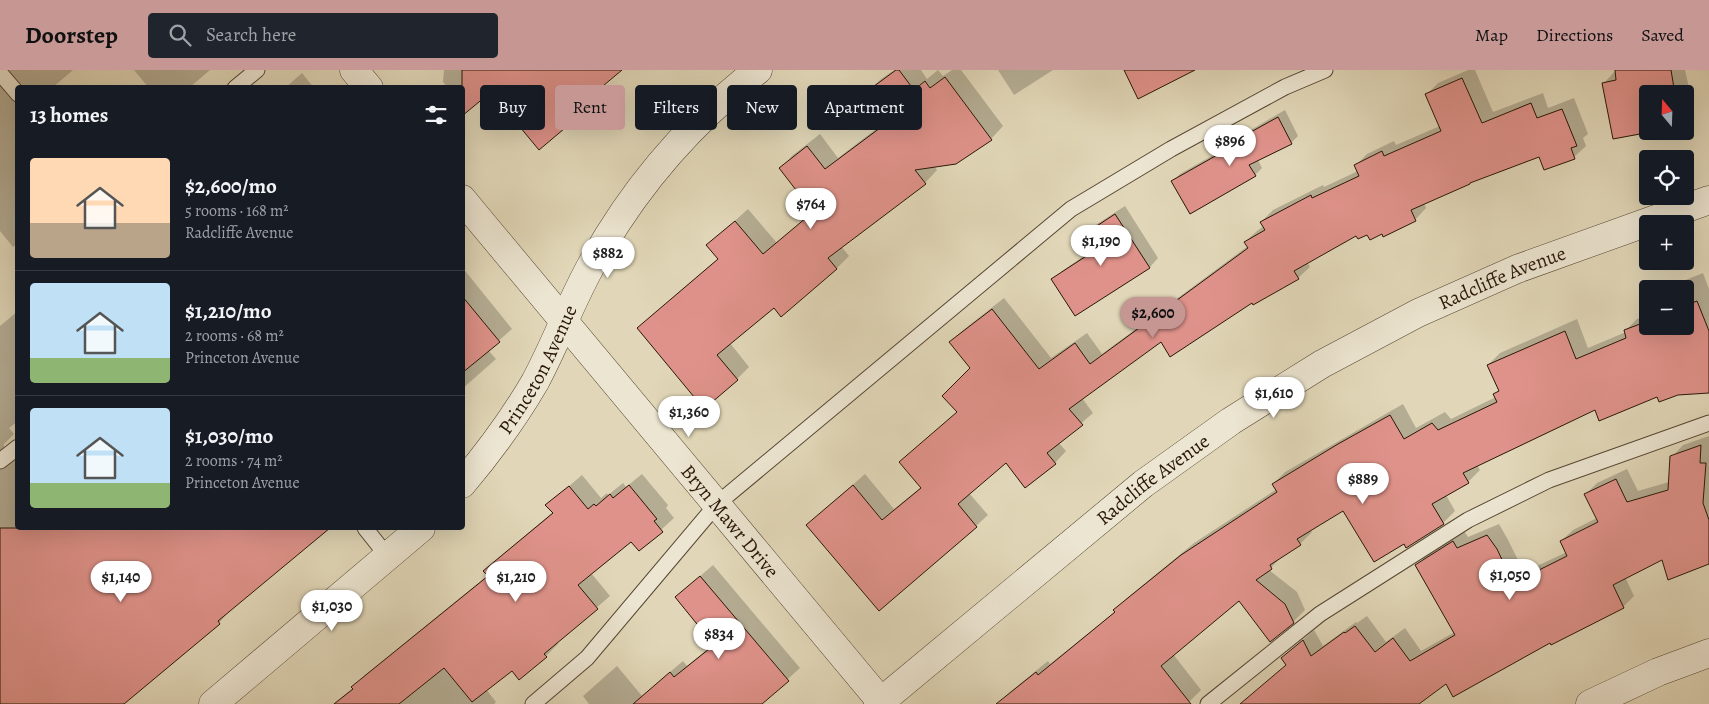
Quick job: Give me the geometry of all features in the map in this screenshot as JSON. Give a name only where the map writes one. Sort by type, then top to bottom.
[{"type":"street","points":[[354,70],[366,85]]},
{"type":"street","name":"Princeton Avenue","points":[[465,480],[493,446],[534,382],[593,262],[616,223],[660,163],[705,115],[758,70]]},
{"type":"street","name":"Radcliffe Avenue","points":[[881,703],[1143,484],[1230,421],[1322,364],[1418,313],[1517,269],[1709,200]]},
{"type":"street","name":"Bryn Mawr Drive","points":[[465,204],[881,703]]},
{"type":"street","points":[[213,704],[419,530]]},
{"type":"street","points":[[1590,704],[1658,672],[1709,653]]},
{"type":"lane","points":[[239,85],[257,70]]},
{"type":"lane","points":[[533,704],[587,658],[717,504],[1071,209],[1170,149],[1285,88],[1325,70]]},
{"type":"lane","points":[[0,73],[15,90]]},
{"type":"lane","points":[[1208,704],[1320,614],[1468,520],[1549,480],[1709,423]]},
{"type":"lane","points":[[0,461],[15,449]]},
{"type":"lane","points":[[367,530],[388,557]]},
{"type":"building","points":[[462,70],[622,70],[604,85],[555,85],[555,130],[563,130],[539,150],[522,130],[545,130],[545,85],[480,85],[480,101],[465,114],[465,85],[462,85]]},
{"type":"building","points":[[896,70],[899,70],[910,85],[876,85]]},
{"type":"building","points":[[1124,70],[1195,70],[1138,99]]},
{"type":"building","points":[[1615,70],[1671,70],[1674,85],[1639,85],[1639,134],[1613,139],[1602,83],[1616,80]]},
{"type":"building","points":[[945,77],[992,140],[956,164],[915,170],[926,184],[828,258],[837,269],[781,317],[774,308],[717,355],[738,380],[704,409],[637,328],[718,259],[706,245],[735,221],[763,254],[813,212],[779,168],[807,146],[825,169],[877,130],[922,130],[922,85],[920,85],[925,81],[930,88]]},
{"type":"building","points":[[1462,78],[1482,123],[1531,103],[1537,118],[1562,109],[1577,146],[1571,148],[1575,159],[1544,170],[1539,157],[1470,183],[1411,210],[1416,221],[1383,237],[1382,234],[1370,240],[1367,235],[1358,239],[1356,236],[1294,271],[1299,279],[1253,305],[1252,303],[1170,357],[1161,342],[1069,409],[1083,425],[1047,453],[1056,464],[1025,488],[1006,463],[958,504],[977,527],[879,611],[806,525],[853,485],[882,520],[921,488],[899,462],[957,412],[942,396],[970,368],[949,342],[992,309],[1039,369],[1075,343],[1090,364],[1248,248],[1244,242],[1265,230],[1260,222],[1311,195],[1312,198],[1359,176],[1354,165],[1382,151],[1384,156],[1441,131],[1425,94]]},
{"type":"building","points":[[1278,117],[1292,144],[1249,165],[1256,176],[1190,214],[1171,181],[1242,141],[1240,138]]},
{"type":"building","points":[[1115,214],[1150,268],[1075,316],[1051,279],[1094,251],[1083,235]]},
{"type":"building","points":[[465,300],[500,342],[465,371]]},
{"type":"building","points":[[1697,301],[1709,331],[1709,393],[1678,395],[1659,402],[1657,397],[1599,421],[1595,410],[1463,473],[1469,483],[1432,504],[1444,524],[1406,548],[1404,544],[1374,562],[1343,511],[1297,539],[1301,545],[1270,565],[1272,569],[1256,580],[1285,604],[1294,623],[1270,642],[1239,601],[1161,666],[1191,704],[996,704],[1036,672],[1038,675],[1115,612],[1113,610],[1181,555],[1277,492],[1272,484],[1338,444],[1390,415],[1404,439],[1432,423],[1438,430],[1497,402],[1493,394],[1499,391],[1487,365],[1565,331],[1576,359],[1626,338],[1624,330],[1639,324],[1639,335],[1694,335],[1694,302]]},
{"type":"building","points":[[1701,445],[1700,463],[1706,463],[1703,503],[1709,520],[1709,564],[1668,580],[1662,560],[1613,585],[1624,608],[1551,645],[1550,643],[1453,697],[1446,684],[1419,704],[1240,704],[1286,665],[1281,658],[1303,640],[1311,656],[1355,626],[1375,652],[1393,638],[1410,661],[1455,635],[1415,565],[1453,541],[1457,548],[1487,535],[1497,549],[1513,583],[1567,556],[1560,541],[1598,522],[1584,494],[1616,479],[1627,502],[1668,490],[1670,456]]},
{"type":"building","points":[[629,485],[657,519],[654,521],[663,532],[639,551],[631,542],[578,585],[598,609],[544,654],[547,657],[519,680],[512,671],[472,702],[444,668],[399,704],[334,704],[353,689],[351,687],[488,576],[483,571],[553,513],[545,505],[569,486],[588,509],[594,504],[596,506],[610,494],[613,498]]},
{"type":"building","points":[[0,528],[15,528],[15,530],[328,530],[218,621],[220,624],[124,704],[0,704]]},
{"type":"building","points":[[700,576],[789,681],[762,704],[633,704],[670,672],[674,677],[714,645],[675,597]]}]
